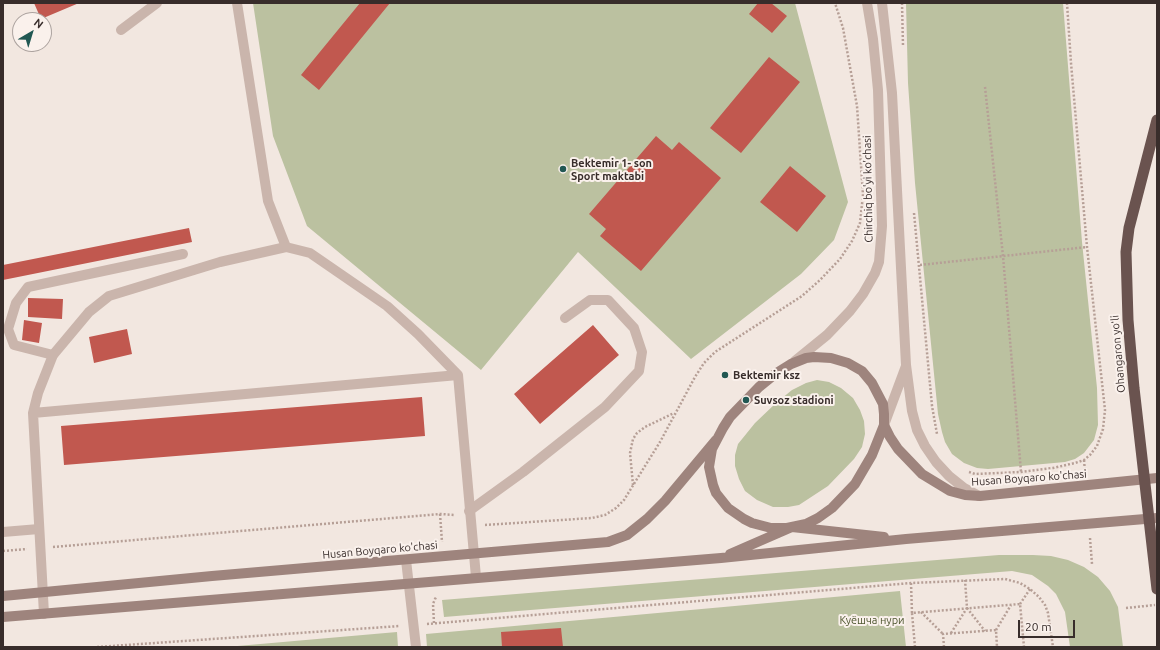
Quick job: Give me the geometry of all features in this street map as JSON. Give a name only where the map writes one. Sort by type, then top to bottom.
[{"type":"highway","name":"Ohangaron yoʻli","points":[[1157,120],[1129,228],[1126,252],[1128,320],[1144,480],[1153,518],[1157,588]]},
{"type":"main road","name":"Husan Boyqaro ko'chasi","points":[[906,539],[792,527],[771,528],[752,523],[735,514],[722,501],[713,485],[709,468],[712,449],[716,440],[730,417],[770,378],[791,364],[806,358],[822,357],[840,360],[856,367],[872,383],[883,404],[884,425],[898,449],[922,474],[950,491],[965,495],[980,496],[1157,478]]},
{"type":"main road","name":"Husan Boyqaro ko'chasi","points":[[721,558],[792,527],[806,524],[832,508],[855,484],[864,470],[872,455],[884,425]]},
{"type":"main road","name":"Husan Boyqaro ko'chasi","points":[[3,596],[212,576],[608,542],[627,535],[647,519],[665,501],[716,440]]},
{"type":"main road","name":"Husan Boyqaro ko'chasi","points":[[3,617],[721,558],[906,539],[1153,518]]},
{"type":"street","points":[[121,30],[157,3]]},
{"type":"street","points":[[237,3],[268,200],[286,247]]},
{"type":"street","name":"Chirchiq bo'yi ko'chasi","points":[[791,364],[827,335],[850,311],[863,294],[875,273],[879,262],[882,226],[878,90],[874,39],[867,3]]},
{"type":"street","points":[[882,3],[892,93],[906,365],[912,411],[917,430],[925,446],[936,462],[949,476],[964,488],[980,496]]},
{"type":"street","points":[[44,614],[33,413],[38,393],[53,355],[89,312],[109,296],[220,262],[286,247],[310,253],[387,306],[418,334],[458,375],[476,577]]},
{"type":"street","points":[[53,355],[14,345],[8,329],[16,303],[28,287],[183,254]]},
{"type":"street","points":[[470,511],[605,408],[639,371],[642,352],[634,328],[608,300],[590,300],[565,318]]},
{"type":"street","points":[[884,425],[906,365]]},
{"type":"street","points":[[33,413],[458,375]]},
{"type":"street","points":[[3,532],[39,529]]},
{"type":"street","points":[[406,560],[416,647]]},
{"type":"path","points":[[3,552],[440,514],[456,516],[478,526],[592,518],[605,515],[616,508],[624,500],[660,442],[694,376],[715,352],[802,296],[820,280],[840,259],[852,241],[860,223],[863,195],[857,106],[843,28],[835,3]]},
{"type":"path","points":[[902,3],[903,50]]},
{"type":"path","points":[[967,472],[975,474],[1021,472],[1053,468],[1084,460],[1097,446],[1103,429],[1105,410],[1087,247],[1067,3]]},
{"type":"path","points":[[985,87],[1003,256],[1021,472]]},
{"type":"path","points":[[914,210],[934,425],[938,437]]},
{"type":"path","points":[[920,265],[1087,247]]},
{"type":"path","points":[[633,486],[630,453],[633,439],[637,433],[645,427],[674,413]]},
{"type":"path","points":[[440,514],[444,556]]},
{"type":"path","points":[[1089,524],[1092,564]]},
{"type":"path","points":[[97,647],[414,625],[911,582],[1005,579],[1020,583],[1039,597],[1048,613],[1053,647]]},
{"type":"path","points":[[434,623],[433,604],[438,595],[446,594],[446,580]]},
{"type":"path","points":[[951,634],[966,608],[965,580]]},
{"type":"path","points":[[911,582],[915,647]]},
{"type":"path","points":[[1024,647],[1020,604],[1030,589]]},
{"type":"path","points":[[912,613],[1020,604]]},
{"type":"path","points":[[997,647],[996,630],[1011,605]]},
{"type":"path","points":[[1126,608],[1157,605]]},
{"type":"path","points":[[966,608],[985,631]]},
{"type":"path","points":[[921,612],[943,634],[944,647]]},
{"type":"path","points":[[943,634],[996,630]]},
{"type":"green space","name":"Bektemir 1- son Sport maktabi","points":[[253,3],[795,3],[848,202],[834,240],[801,274],[691,359],[578,252],[481,370],[307,226],[273,136]]},
{"type":"green space","points":[[906,3],[1063,3],[1082,242],[1097,388],[1098,425],[1094,440],[1084,453],[1075,459],[1065,462],[988,469],[977,468],[964,463],[952,454],[945,442],[938,414],[915,183],[908,83]]},
{"type":"green space","points":[[817,380],[829,382],[841,388],[853,398],[864,421],[865,434],[862,447],[854,459],[828,486],[799,505],[773,507],[757,500],[745,491],[735,466],[735,455],[738,444],[755,423],[792,390],[806,383]]},
{"type":"green space","points":[[999,555],[1051,556],[1068,560],[1084,567],[1098,577],[1110,591],[1118,607],[1123,647],[1070,647],[1065,612],[1056,594],[1048,586],[1032,575],[1012,571],[444,617],[442,600]]},
{"type":"green space","name":"Куёшча нури","points":[[900,591],[906,647],[427,647],[426,634]]},
{"type":"green space","points":[[397,632],[398,647],[226,647]]},
{"type":"building","points":[[34,3],[79,3],[52,14],[52,12],[38,12]]},
{"type":"building","points":[[360,3],[390,3],[319,90],[301,75]]},
{"type":"building","points":[[758,3],[771,3],[787,16],[772,33],[749,14]]},
{"type":"building","points":[[769,57],[800,82],[741,153],[710,128]]},
{"type":"building","points":[[656,136],[672,150],[679,142],[721,178],[641,271],[600,236],[606,229],[589,214]]},
{"type":"building","points":[[790,166],[826,196],[797,232],[760,202]]},
{"type":"building","points":[[189,228],[192,242],[3,280],[3,265]]},
{"type":"building","points":[[28,298],[63,299],[62,319],[28,317]]},
{"type":"building","points":[[24,320],[42,323],[39,343],[22,340]]},
{"type":"building","points":[[593,325],[619,355],[540,424],[514,394]]},
{"type":"building","points":[[127,329],[132,354],[94,363],[89,337]]},
{"type":"building","points":[[422,397],[425,436],[64,465],[61,426]]},
{"type":"building","points":[[561,628],[563,647],[502,647],[501,632]]},
{"type":"place","name":"Bektemir 1- son Sport maktabi","points":[[563,169]]},
{"type":"place","name":"Bektemir ksz","points":[[725,375]]},
{"type":"place","name":"Suvsoz stadioni","points":[[746,400]]}]
